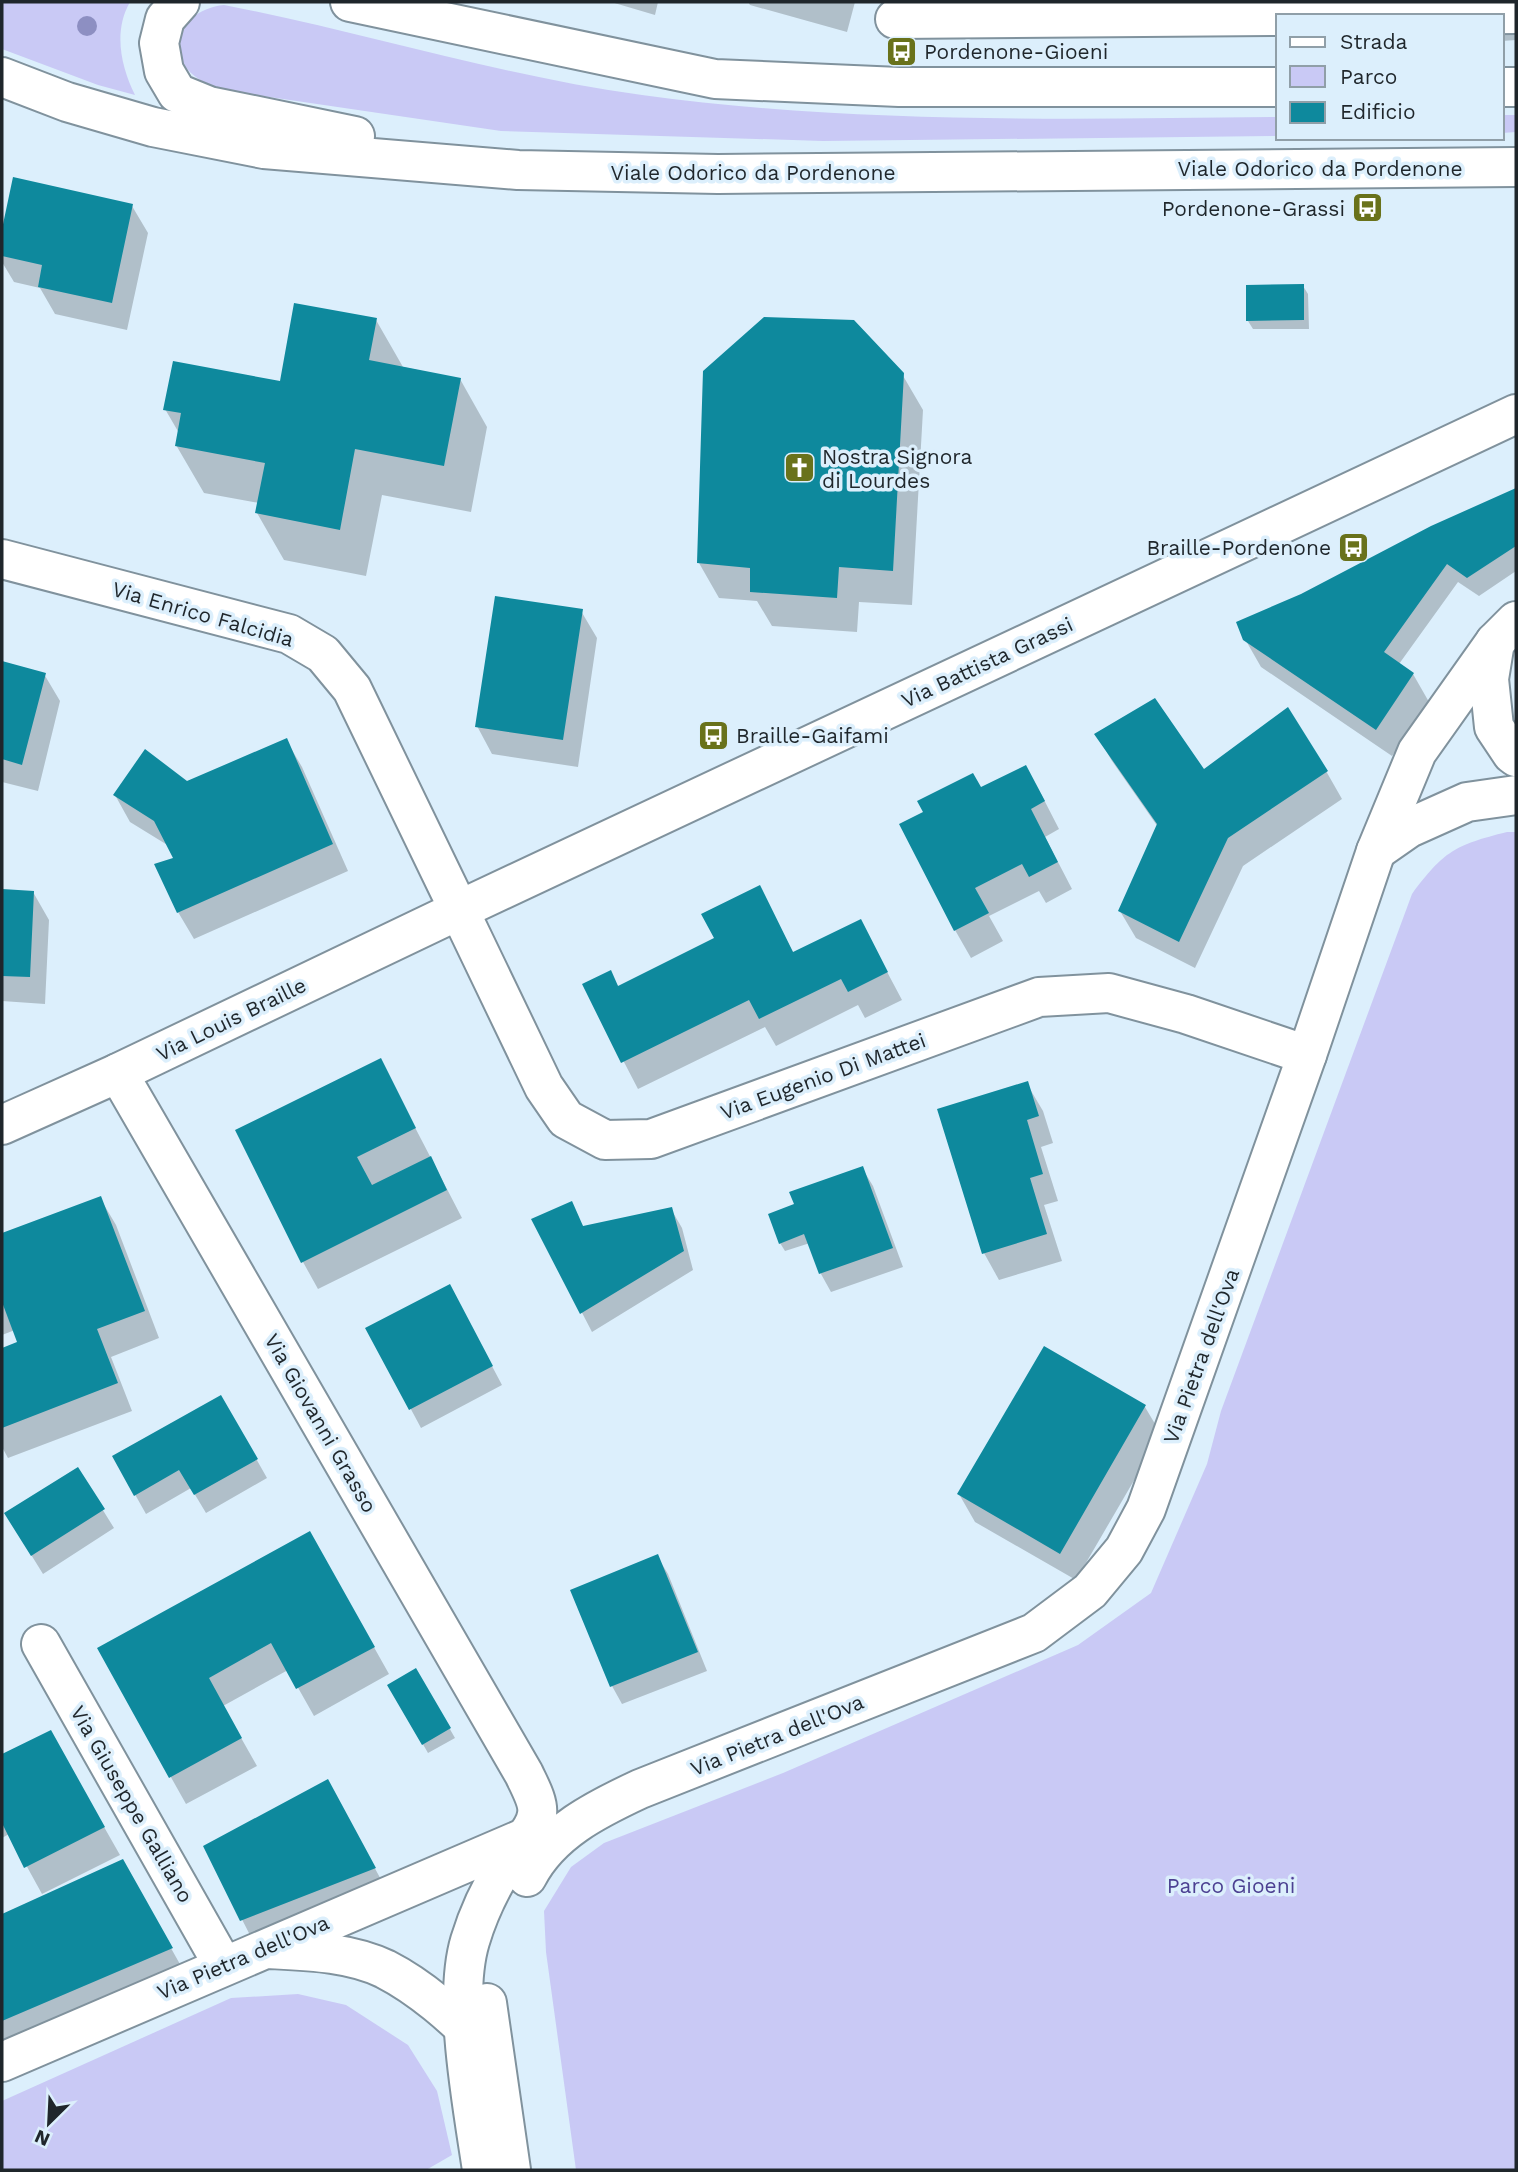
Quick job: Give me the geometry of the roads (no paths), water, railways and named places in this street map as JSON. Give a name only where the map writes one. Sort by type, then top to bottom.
[{"type":"main road","points":[[180,2],[165,19],[159,43],[164,71],[177,93],[209,106],[518,170]]},
{"type":"main road","points":[[350,2],[715,79],[899,87],[1276,87]]},
{"type":"main road","points":[[895,19],[1276,16]]},
{"type":"main road","name":"Viale Odorico da Pordenone","points":[[2,77],[67,102],[153,127],[264,149],[518,170],[718,174],[1516,167]]},
{"type":"main road","name":"Via Battista Grassi","points":[[459,910],[1516,414]]},
{"type":"main road","name":"Via Enrico Falcidia","points":[[2,559],[289,634],[323,654],[352,689],[459,910]]},
{"type":"main road","points":[[1506,632],[1489,679],[1494,727],[1516,757]]},
{"type":"main road","name":"Via Pietra dell'Ova","points":[[511,2170],[485,1991],[494,1950],[512,1905],[530,1870],[556,1839],[595,1810],[640,1789],[1034,1633],[1090,1591],[1124,1550],[1146,1509],[1376,852],[1416,752],[1506,632]]},
{"type":"main road","points":[[1376,852],[1409,828],[1467,803],[1516,795]]},
{"type":"main road","name":"Via Eugenio Di Mattei","points":[[459,910],[544,1087],[566,1119],[605,1140],[650,1139],[1039,997],[1109,993],[1186,1014],[1307,1055]]},
{"type":"main road","name":"Via Louis Braille","points":[[2,1125],[118,1073],[459,910]]},
{"type":"main road","name":"Via Giovanni Grasso","points":[[118,1073],[524,1773]]},
{"type":"main road","name":"Via Giuseppe Galliano","points":[[41,1644],[223,1965]]},
{"type":"main road","points":[[524,1773],[552,1803],[569,1811],[595,1810]]},
{"type":"main road","points":[[482,2170],[471,2099],[465,2028],[466,1958],[470,1940],[488,1897],[505,1864],[535,1823],[538,1811],[524,1773]]},
{"type":"main road","name":"Via Pietra dell'Ova","points":[[2,2062],[524,1838]]},
{"type":"main road","points":[[262,1949],[329,1954],[384,1969],[414,1987],[465,2028],[495,2057]]},
{"type":"place","name":"Pordenone-Gioeni","points":[[901,51]]},
{"type":"place","name":"Pordenone-Grassi","points":[[1368,208]]},
{"type":"place","name":"Nostra Signora di Lourdes","points":[[799,468]]},
{"type":"place","name":"Braille-Pordenone","points":[[1354,547]]},
{"type":"place","name":"Braille-Gaifami","points":[[713,735]]},
{"type":"park label","name":"Parco Gioeni","points":[[1231,1885]]}]
